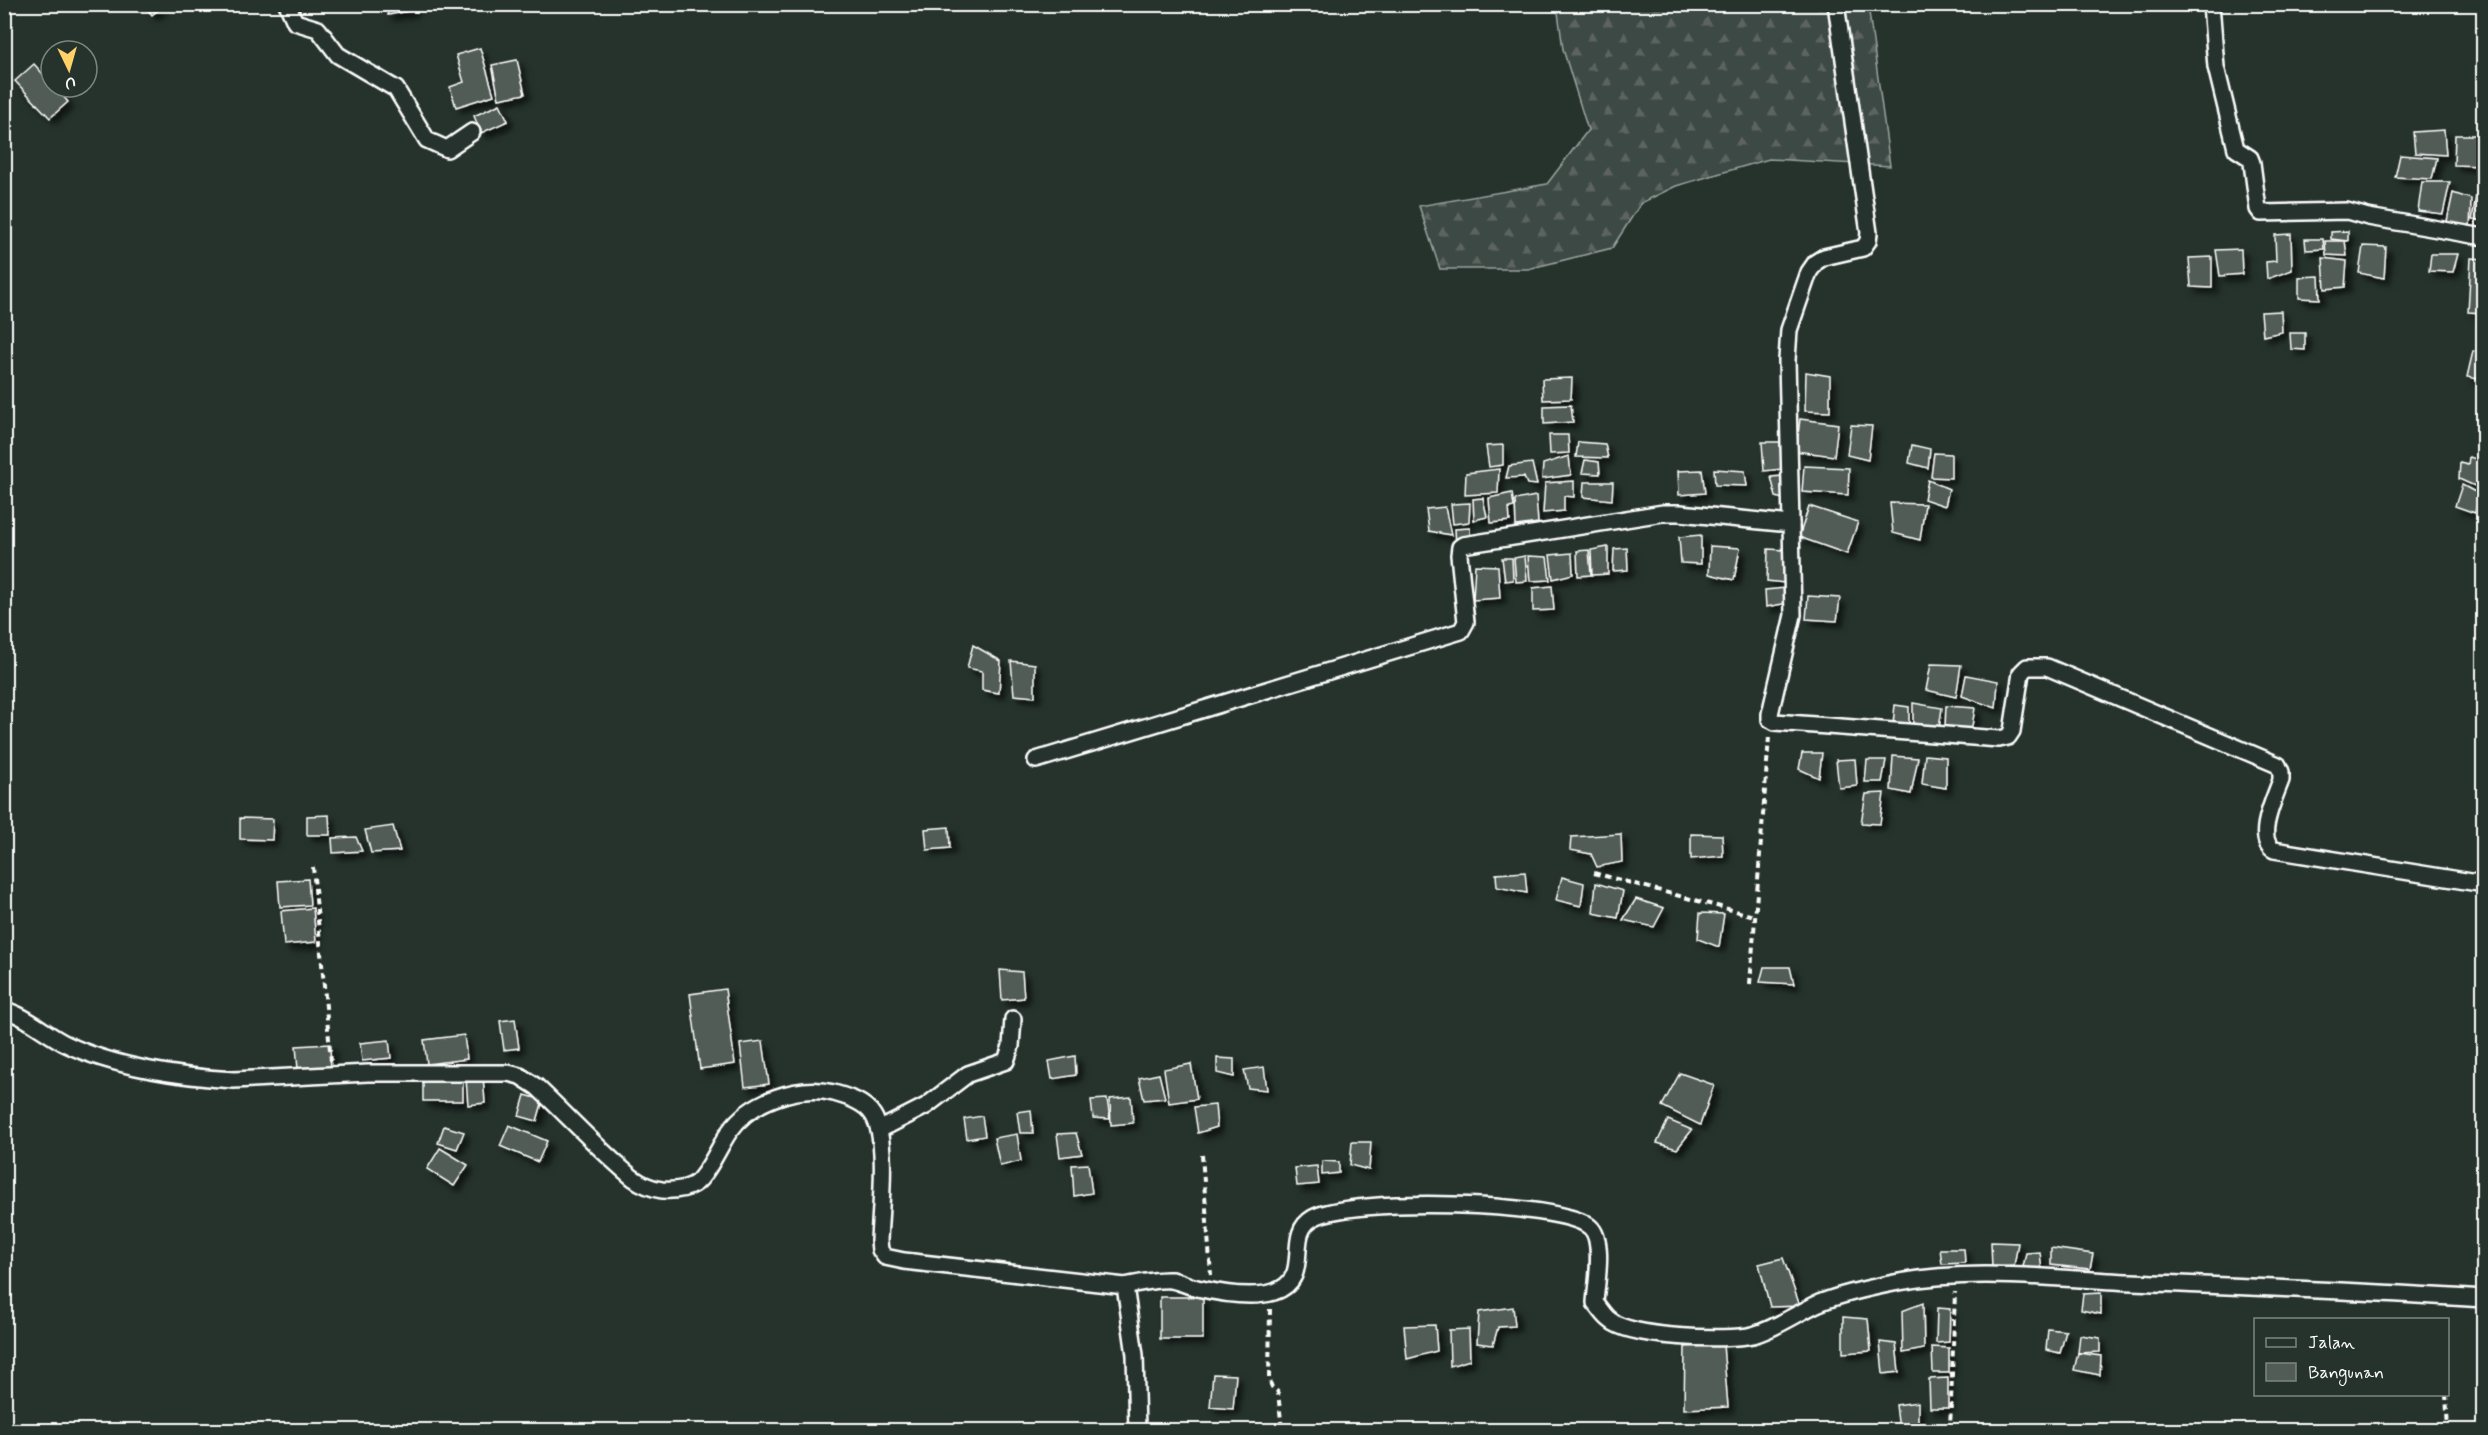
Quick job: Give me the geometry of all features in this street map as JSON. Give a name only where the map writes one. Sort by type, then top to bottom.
[{"type":"street","points":[[287,4],[295,22],[318,29],[338,55],[396,89],[427,140],[447,149],[472,132]]},
{"type":"street","points":[[1836,4],[1869,233],[1868,241],[1863,248],[1824,257],[1816,262],[1809,272],[1789,330],[1787,360],[1793,615],[1770,719],[1779,723],[2000,739],[2008,737],[2012,731],[2021,673],[2027,667],[2047,667],[2278,765],[2281,780],[2265,829],[2268,847],[2274,850],[2484,884]]},
{"type":"street","points":[[2211,4],[2216,67],[2236,149],[2250,158],[2253,163],[2258,209],[2261,213],[2347,211],[2368,217],[2484,237]]},
{"type":"street","points":[[1036,759],[1461,631],[1466,622],[1459,555],[1460,547],[1463,545],[1663,513],[1791,524]]},
{"type":"street","points":[[4,1010],[88,1053],[127,1064],[225,1080],[368,1073],[508,1073],[520,1076],[537,1087],[634,1179],[662,1190],[678,1190],[700,1180],[730,1130],[755,1107],[777,1097],[798,1092],[828,1092],[852,1098],[873,1114],[882,1146],[880,1250],[885,1257],[904,1261],[1125,1286],[1171,1280],[1227,1293],[1271,1293],[1292,1281],[1297,1269],[1299,1234],[1312,1218],[1340,1211],[1429,1203],[1494,1207],[1551,1215],[1577,1220],[1592,1228],[1599,1254],[1595,1303],[1611,1322],[1636,1332],[1721,1339],[1752,1335],[1779,1325],[1820,1303],[1898,1282],[1998,1274],[2229,1287],[2353,1290],[2484,1299]]},
{"type":"street","points":[[879,1130],[926,1106],[968,1074],[1006,1061],[1011,1046],[1013,1019]]},
{"type":"street","points":[[1125,1286],[1135,1355],[1137,1431]]},
{"type":"path","points":[[1750,984],[1770,719]]},
{"type":"path","points":[[313,867],[325,978],[331,1075]]},
{"type":"path","points":[[1594,873],[1754,916]]},
{"type":"path","points":[[1202,1155],[1212,1291]]},
{"type":"path","points":[[1950,1431],[1955,1276]]},
{"type":"path","points":[[1271,1293],[1268,1337],[1269,1380],[1278,1392],[1282,1431]]},
{"type":"path","points":[[2446,1396],[2448,1431]]},
{"type":"green space","points":[[1557,5],[1868,5],[1890,166],[1769,159],[1676,186],[1641,203],[1612,248],[1528,269],[1440,269],[1419,206],[1547,184],[1588,130],[1563,49]]},
{"type":"building","points":[[143,4],[165,4],[152,15]]},
{"type":"building","points":[[386,4],[413,4],[414,10],[388,15]]},
{"type":"building","points":[[480,48],[494,95],[456,107],[450,87],[464,82],[456,55]]},
{"type":"building","points":[[517,60],[525,94],[499,99],[492,65]]},
{"type":"building","points":[[34,64],[39,70],[39,99],[65,99],[68,102],[50,118],[15,81]]},
{"type":"building","points":[[500,104],[508,121],[481,133],[474,116]]},
{"type":"building","points":[[2444,130],[2446,155],[2415,153],[2413,132]]},
{"type":"building","points":[[2455,135],[2484,135],[2484,166],[2454,165]]},
{"type":"building","points":[[2400,155],[2437,158],[2432,179],[2395,177]]},
{"type":"building","points":[[2422,182],[2450,182],[2443,214],[2418,211]]},
{"type":"building","points":[[2453,193],[2471,199],[2470,232],[2446,226]]},
{"type":"building","points":[[2476,196],[2484,198],[2484,222],[2472,220]]},
{"type":"building","points":[[2348,231],[2348,241],[2331,239],[2331,232]]},
{"type":"building","points":[[2291,234],[2292,270],[2267,279],[2266,262],[2276,261],[2275,235]]},
{"type":"building","points":[[2305,239],[2323,239],[2324,249],[2306,250]]},
{"type":"building","points":[[2325,241],[2345,241],[2347,256],[2326,255]]},
{"type":"building","points":[[2363,246],[2386,247],[2384,278],[2359,273]]},
{"type":"building","points":[[2241,249],[2242,274],[2220,276],[2216,250]]},
{"type":"building","points":[[2431,254],[2458,254],[2453,272],[2429,271]]},
{"type":"building","points":[[2212,257],[2212,288],[2191,287],[2189,258]]},
{"type":"building","points":[[2323,258],[2347,261],[2345,287],[2325,289]]},
{"type":"building","points":[[2471,258],[2484,259],[2484,313],[2468,312]]},
{"type":"building","points":[[2319,276],[2320,299],[2299,298],[2299,277]]},
{"type":"building","points":[[2281,311],[2282,332],[2263,336],[2261,312]]},
{"type":"building","points":[[2290,333],[2305,333],[2305,350],[2291,349]]},
{"type":"building","points":[[2473,351],[2484,353],[2484,380],[2467,377]]},
{"type":"building","points":[[1806,372],[1830,376],[1830,412],[1805,411]]},
{"type":"building","points":[[1572,378],[1571,399],[1543,400],[1542,379]]},
{"type":"building","points":[[1571,405],[1573,422],[1544,424],[1544,406]]},
{"type":"building","points":[[1800,419],[1838,424],[1834,456],[1796,451]]},
{"type":"building","points":[[1851,425],[1872,426],[1868,460],[1847,455]]},
{"type":"building","points":[[1549,435],[1568,435],[1569,453],[1550,454]]},
{"type":"building","points":[[1578,442],[1605,444],[1608,458],[1576,457]]},
{"type":"building","points":[[1762,442],[1780,442],[1782,469],[1764,471]]},
{"type":"building","points":[[1503,445],[1503,465],[1489,467],[1486,446]]},
{"type":"building","points":[[1912,445],[1930,449],[1928,468],[1909,463]]},
{"type":"building","points":[[1934,453],[1951,454],[1951,478],[1931,477]]},
{"type":"building","points":[[1569,456],[1571,475],[1542,479],[1543,464]]},
{"type":"building","points":[[2469,457],[2484,461],[2477,487],[2459,479],[2460,463],[2468,465]]},
{"type":"building","points":[[1585,460],[1599,462],[1600,474],[1582,473]]},
{"type":"building","points":[[1532,463],[1537,485],[1527,484],[1524,477],[1506,478],[1509,466]]},
{"type":"building","points":[[1804,466],[1849,468],[1848,495],[1802,492]]},
{"type":"building","points":[[1499,469],[1498,493],[1465,495],[1466,473]]},
{"type":"building","points":[[1714,469],[1745,471],[1747,486],[1715,485]]},
{"type":"building","points":[[1702,470],[1705,493],[1679,495],[1678,471]]},
{"type":"building","points":[[1784,476],[1785,500],[1776,497],[1771,477]]},
{"type":"building","points":[[1928,480],[1949,489],[1945,506],[1924,499]]},
{"type":"building","points":[[1574,481],[1574,497],[1564,496],[1564,511],[1543,513],[1545,483]]},
{"type":"building","points":[[1584,482],[1613,482],[1612,500],[1583,497]]},
{"type":"building","points":[[2462,485],[2479,494],[2475,513],[2455,506]]},
{"type":"building","points":[[1512,493],[1514,507],[1509,508],[1510,521],[1491,523],[1489,498]]},
{"type":"building","points":[[1536,496],[1538,523],[1516,526],[1515,500]]},
{"type":"building","points":[[1483,498],[1487,517],[1474,520],[1473,499]]},
{"type":"building","points":[[1470,503],[1469,522],[1453,524],[1451,504]]},
{"type":"building","points":[[1890,503],[1925,504],[1920,540],[1893,533]]},
{"type":"building","points":[[1809,506],[1858,522],[1847,554],[1799,537]]},
{"type":"building","points":[[1445,507],[1451,535],[1429,531],[1426,509]]},
{"type":"building","points":[[1470,528],[1470,541],[1456,544],[1455,529]]},
{"type":"building","points":[[1701,535],[1701,564],[1681,563],[1679,537]]},
{"type":"building","points":[[1710,546],[1740,548],[1734,580],[1709,574]]},
{"type":"building","points":[[1608,547],[1608,574],[1592,575],[1591,550]]},
{"type":"building","points":[[1627,548],[1628,570],[1613,571],[1614,549]]},
{"type":"building","points":[[1768,549],[1785,550],[1785,583],[1767,581]]},
{"type":"building","points":[[1589,550],[1591,575],[1578,576],[1577,551]]},
{"type":"building","points":[[1572,553],[1573,574],[1553,579],[1550,555]]},
{"type":"building","points":[[1525,556],[1527,581],[1516,582],[1514,558]]},
{"type":"building","points":[[1528,556],[1547,557],[1550,580],[1530,581]]},
{"type":"building","points":[[1502,558],[1512,558],[1513,580],[1505,581]]},
{"type":"building","points":[[1475,565],[1498,566],[1500,598],[1473,600]]},
{"type":"building","points":[[1552,586],[1554,610],[1533,611],[1533,588]]},
{"type":"building","points":[[1786,588],[1788,603],[1766,607],[1765,590]]},
{"type":"building","points":[[1808,596],[1840,598],[1837,621],[1806,619]]},
{"type":"building","points":[[973,645],[1001,661],[999,693],[982,690],[982,671],[967,668]]},
{"type":"building","points":[[1011,661],[1035,664],[1035,697],[1014,695]]},
{"type":"building","points":[[1931,664],[1961,665],[1956,697],[1926,690]]},
{"type":"building","points":[[1966,675],[1998,681],[1996,708],[1962,696]]},
{"type":"building","points":[[1913,703],[1942,708],[1939,728],[1913,726]]},
{"type":"building","points":[[1895,705],[1909,707],[1909,724],[1893,724]]},
{"type":"building","points":[[1946,706],[1975,708],[1971,732],[1945,728]]},
{"type":"building","points":[[1802,753],[1822,753],[1819,778],[1799,769]]},
{"type":"building","points":[[1925,755],[1946,757],[1946,788],[1922,784]]},
{"type":"building","points":[[1893,756],[1918,758],[1911,794],[1891,790]]},
{"type":"building","points":[[1855,759],[1857,786],[1839,788],[1836,760]]},
{"type":"building","points":[[1867,760],[1886,760],[1882,782],[1865,782]]},
{"type":"building","points":[[1884,793],[1880,824],[1861,823],[1866,794]]},
{"type":"building","points":[[329,815],[330,835],[307,835],[307,816]]},
{"type":"building","points":[[240,818],[273,819],[272,840],[240,839]]},
{"type":"building","points":[[393,826],[400,851],[371,853],[365,830]]},
{"type":"building","points":[[949,827],[950,848],[927,850],[925,829]]},
{"type":"building","points":[[1621,834],[1622,862],[1597,867],[1591,854],[1570,850],[1571,837]]},
{"type":"building","points":[[1691,834],[1722,835],[1723,856],[1691,859]]},
{"type":"building","points":[[356,837],[362,851],[333,853],[332,838]]},
{"type":"building","points":[[1525,872],[1527,893],[1497,887],[1496,874]]},
{"type":"building","points":[[1562,877],[1584,883],[1581,906],[1556,900]]},
{"type":"building","points":[[308,879],[310,905],[280,907],[278,881]]},
{"type":"building","points":[[1596,883],[1623,891],[1618,918],[1593,913]]},
{"type":"building","points":[[1636,899],[1664,908],[1654,927],[1623,920]]},
{"type":"building","points":[[313,908],[316,942],[284,945],[281,911]]},
{"type":"building","points":[[1700,913],[1724,914],[1719,947],[1698,939]]},
{"type":"building","points":[[1764,967],[1790,967],[1794,984],[1760,982]]},
{"type":"building","points":[[1000,970],[1022,972],[1024,998],[1002,1000]]},
{"type":"building","points":[[725,989],[735,1064],[700,1069],[690,994]]},
{"type":"building","points":[[515,1019],[519,1048],[504,1050],[500,1021]]},
{"type":"building","points":[[464,1035],[467,1059],[427,1064],[424,1040]]},
{"type":"building","points":[[389,1040],[391,1058],[362,1061],[360,1043]]},
{"type":"building","points":[[763,1041],[769,1084],[745,1087],[740,1044]]},
{"type":"building","points":[[330,1044],[331,1075],[298,1069],[296,1046]]},
{"type":"building","points":[[1075,1056],[1076,1075],[1052,1079],[1049,1061]]},
{"type":"building","points":[[1217,1058],[1234,1059],[1234,1077],[1217,1073]]},
{"type":"building","points":[[1191,1064],[1197,1099],[1169,1103],[1164,1069]]},
{"type":"building","points":[[1264,1067],[1267,1090],[1248,1088],[1244,1070]]},
{"type":"building","points":[[1680,1073],[1714,1085],[1700,1125],[1662,1106]]},
{"type":"building","points":[[1159,1074],[1165,1098],[1144,1100],[1139,1078]]},
{"type":"building","points":[[483,1076],[485,1103],[468,1105],[466,1078]]},
{"type":"building","points":[[423,1078],[463,1078],[463,1101],[423,1101]]},
{"type":"building","points":[[525,1095],[543,1100],[537,1121],[519,1116]]},
{"type":"building","points":[[1131,1097],[1133,1123],[1111,1125],[1110,1099]]},
{"type":"building","points":[[1107,1099],[1110,1119],[1093,1118],[1091,1100]]},
{"type":"building","points":[[1215,1105],[1217,1127],[1198,1133],[1194,1107]]},
{"type":"building","points":[[1031,1110],[1033,1133],[1020,1133],[1017,1112]]},
{"type":"building","points":[[982,1116],[985,1136],[967,1139],[964,1119]]},
{"type":"building","points":[[1668,1120],[1692,1130],[1677,1149],[1657,1143]]},
{"type":"building","points":[[509,1125],[547,1141],[538,1162],[500,1146]]},
{"type":"building","points":[[444,1126],[464,1132],[457,1149],[438,1143]]},
{"type":"building","points":[[1076,1133],[1082,1154],[1060,1157],[1057,1134]]},
{"type":"building","points":[[1017,1134],[1021,1161],[1000,1166],[994,1138]]},
{"type":"building","points":[[1352,1142],[1371,1142],[1369,1170],[1350,1165]]},
{"type":"building","points":[[440,1148],[468,1165],[454,1186],[427,1169]]},
{"type":"building","points":[[1322,1161],[1339,1162],[1339,1173],[1322,1175]]},
{"type":"building","points":[[1088,1164],[1092,1193],[1074,1196],[1072,1165]]},
{"type":"building","points":[[1317,1166],[1319,1184],[1297,1186],[1295,1168]]},
{"type":"building","points":[[1991,1242],[2018,1243],[2014,1266],[1992,1268]]},
{"type":"building","points":[[2051,1248],[2093,1254],[2090,1269],[2051,1265]]},
{"type":"building","points":[[1940,1249],[1964,1249],[1965,1263],[1942,1264]]},
{"type":"building","points":[[2040,1252],[2042,1272],[2022,1272],[2026,1253]]},
{"type":"building","points":[[1783,1258],[1800,1306],[1770,1307],[1759,1264]]},
{"type":"building","points":[[2101,1293],[2101,1314],[2081,1310],[2083,1294]]},
{"type":"building","points":[[1160,1297],[1203,1297],[1203,1339],[1160,1339]]},
{"type":"building","points":[[1923,1303],[1924,1349],[1903,1353],[1902,1311]]},
{"type":"building","points":[[1513,1307],[1515,1326],[1498,1327],[1493,1345],[1477,1343],[1479,1312]]},
{"type":"building","points":[[1937,1308],[1950,1309],[1949,1342],[1936,1343]]},
{"type":"building","points":[[1843,1317],[1868,1319],[1871,1351],[1843,1353]]},
{"type":"building","points":[[1435,1325],[1437,1351],[1407,1359],[1404,1326]]},
{"type":"building","points":[[1469,1329],[1470,1360],[1450,1366],[1449,1330]]},
{"type":"building","points":[[2048,1329],[2066,1331],[2060,1353],[2046,1350]]},
{"type":"building","points":[[2080,1335],[2100,1338],[2100,1352],[2078,1353]]},
{"type":"building","points":[[1880,1342],[1896,1344],[1899,1372],[1883,1374]]},
{"type":"building","points":[[1723,1345],[1728,1407],[1684,1409],[1685,1347]]},
{"type":"building","points":[[1932,1347],[1949,1348],[1949,1373],[1933,1373]]},
{"type":"building","points":[[2078,1353],[2101,1356],[2100,1375],[2074,1370]]},
{"type":"building","points":[[1213,1374],[1236,1375],[1233,1409],[1210,1407]]},
{"type":"building","points":[[1948,1378],[1948,1408],[1930,1408],[1929,1379]]},
{"type":"building","points":[[1918,1402],[1918,1430],[1899,1430],[1896,1405]]}]
